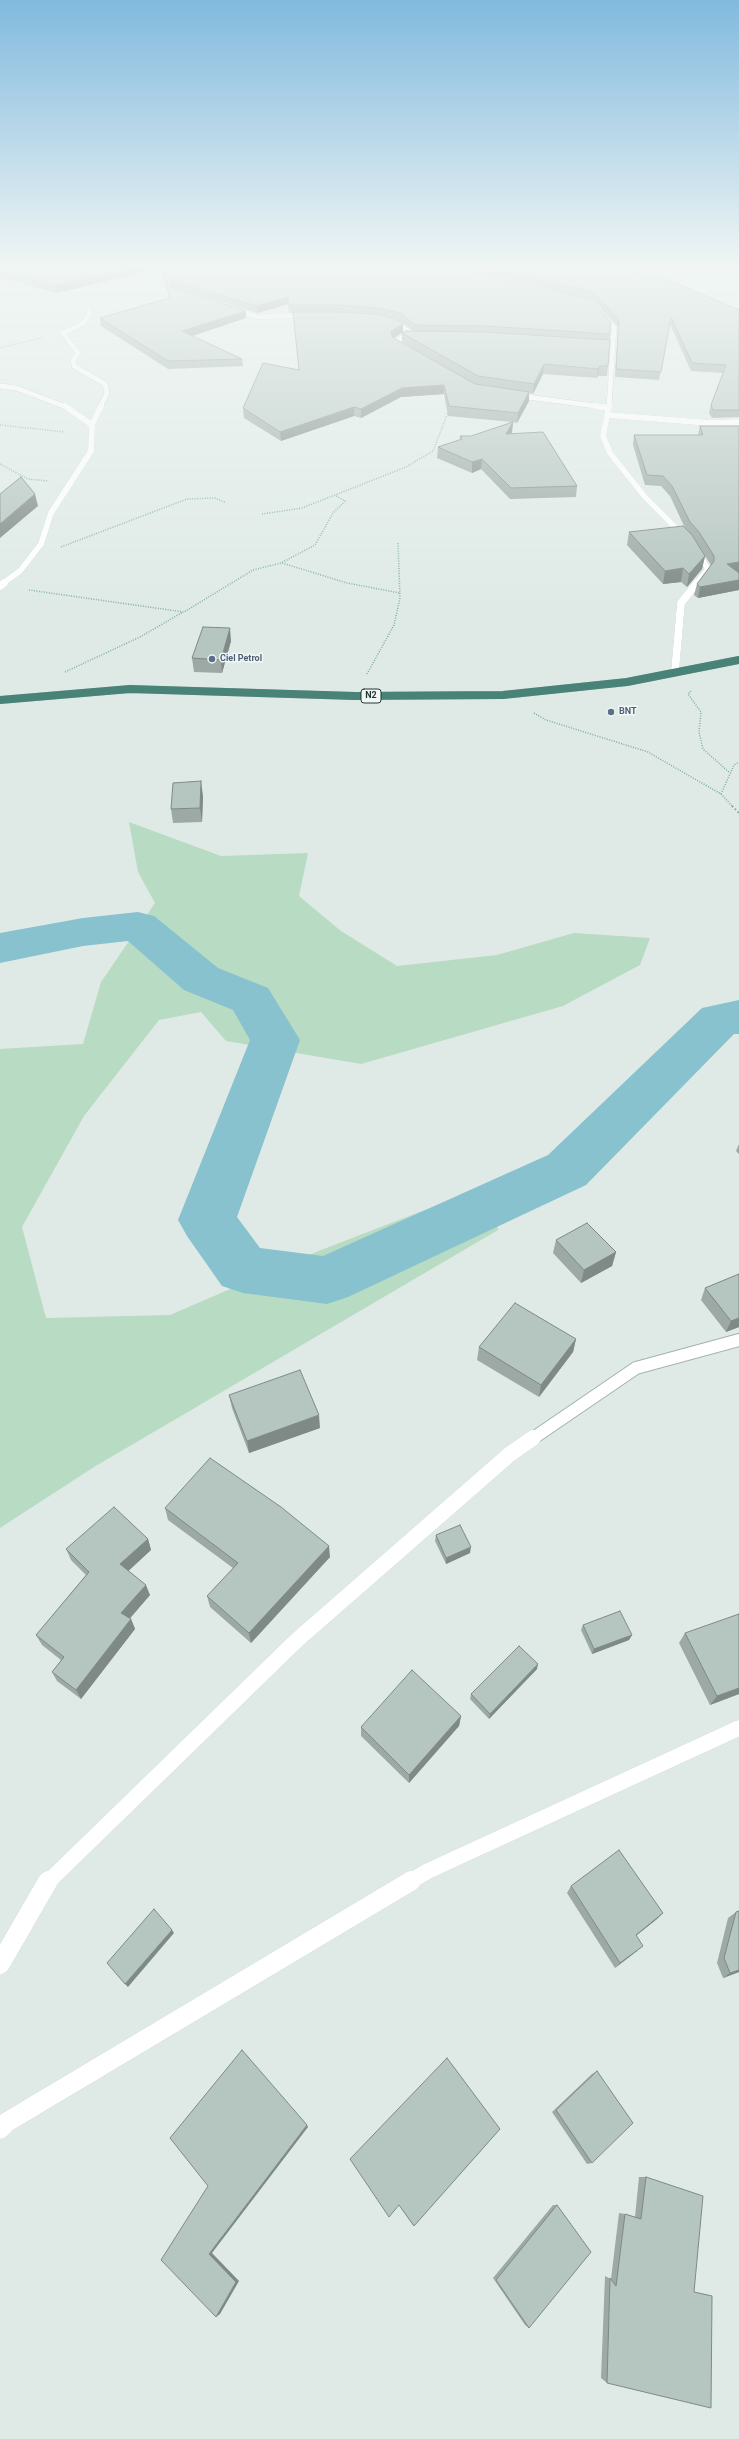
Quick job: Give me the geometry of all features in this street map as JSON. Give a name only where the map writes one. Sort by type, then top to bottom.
[{"type":"highway","name":"N2","points":[[0,700],[130,689],[355,696],[439,697],[503,695],[627,682],[675,671],[739,660]]},
{"type":"street","points":[[0,586],[20,571],[41,544],[51,513],[91,450],[92,425],[107,393],[105,384],[98,380]]},
{"type":"street","points":[[611,380],[608,415],[603,436],[610,453],[645,497],[693,545],[708,569],[680,603],[675,671]]},
{"type":"street","points":[[0,386],[16,388],[63,405],[92,425]]},
{"type":"street","points":[[508,394],[609,408]]},
{"type":"street","points":[[608,415],[710,423],[739,422]]},
{"type":"street","points":[[0,1964],[50,1878],[297,1640],[510,1454],[636,1368],[739,1340]]},
{"type":"street","points":[[0,2129],[7,2122],[428,1871],[739,1728]]},
{"type":"path","points":[[262,514],[302,508],[406,467],[433,451],[450,407]]},
{"type":"path","points":[[0,425],[92,434]]},
{"type":"path","points":[[0,464],[28,479],[70,483]]},
{"type":"path","points":[[65,672],[140,637],[253,570],[281,563],[315,545],[333,513],[345,501],[334,495]]},
{"type":"path","points":[[59,548],[187,499],[215,498],[226,503]]},
{"type":"path","points":[[355,696],[394,625],[400,593],[398,543]]},
{"type":"path","points":[[281,563],[347,583],[400,593]]},
{"type":"path","points":[[0,586],[184,612]]},
{"type":"path","points":[[675,671],[692,689],[688,694],[701,712],[699,732],[703,749],[730,773]]},
{"type":"path","points":[[503,695],[546,720],[648,752],[721,794],[739,813]]},
{"type":"path","points":[[721,794],[730,773],[739,762]]},
{"type":"green space","points":[[129,822],[221,856],[308,853],[299,896],[341,931],[397,966],[497,955],[574,933],[650,938],[640,965],[563,1006],[361,1064],[226,1041],[201,1012],[159,1020],[84,1116],[22,1227],[46,1318],[170,1315],[316,1252],[487,1186],[498,1230],[94,1467],[0,1528],[0,1049],[83,1044],[101,982],[155,903],[138,872]]},
{"type":"building","points":[[256,380],[468,380],[475,384],[529,392],[518,413],[449,406],[444,385],[402,388],[361,409],[354,407],[280,432],[243,408]]},
{"type":"building","points":[[505,380],[536,380],[534,384]]},
{"type":"building","points":[[720,380],[739,380],[739,410],[713,410],[711,405]]},
{"type":"building","points":[[513,422],[506,434],[543,432],[577,486],[511,488],[482,459],[472,462],[438,447],[462,439],[460,436],[471,436]]},
{"type":"building","points":[[700,426],[739,426],[739,562],[727,564],[739,573],[739,580],[700,587],[697,584],[714,561],[714,556],[699,532],[690,522],[672,486],[663,476],[647,475],[634,435],[703,435]]},
{"type":"building","points":[[21,477],[35,494],[0,524],[0,494]]},
{"type":"building","points":[[683,526],[692,535],[705,556],[689,574],[683,568],[665,571],[629,532]]},
{"type":"building","points":[[203,627],[230,628],[221,660],[192,658]]},
{"type":"building","points":[[201,781],[200,808],[171,809],[173,783]]},
{"type":"building","points":[[587,1223],[616,1252],[584,1270],[556,1240]]},
{"type":"building","points":[[739,1274],[739,1318],[731,1321],[705,1288]]},
{"type":"building","points":[[515,1303],[576,1339],[541,1385],[479,1347]]},
{"type":"building","points":[[300,1370],[319,1415],[247,1441],[229,1395]]},
{"type":"building","points":[[210,1458],[281,1507],[329,1546],[249,1633],[207,1596],[238,1563],[165,1508]]},
{"type":"building","points":[[114,1507],[148,1539],[120,1564],[146,1585],[121,1613],[131,1619],[76,1690],[52,1672],[64,1657],[36,1635],[89,1572],[66,1549]]},
{"type":"building","points":[[460,1525],[471,1547],[446,1558],[436,1535]]},
{"type":"building","points":[[620,1611],[632,1635],[594,1649],[583,1625]]},
{"type":"building","points":[[739,1614],[739,1688],[717,1696],[685,1633]]},
{"type":"building","points":[[519,1646],[538,1664],[490,1714],[471,1694]]},
{"type":"building","points":[[412,1670],[461,1716],[409,1775],[361,1727]]},
{"type":"building","points":[[619,1850],[663,1913],[636,1935],[643,1946],[620,1963],[571,1886]]},
{"type":"building","points":[[154,1909],[172,1930],[125,1984],[107,1963]]},
{"type":"building","points":[[739,1911],[739,1970],[730,1973],[724,1958],[736,1912]]},
{"type":"building","points":[[242,2050],[307,2125],[209,2254],[236,2282],[216,2317],[161,2260],[208,2186],[170,2138]]},
{"type":"building","points":[[447,2058],[500,2129],[414,2226],[399,2205],[389,2217],[350,2159]]},
{"type":"building","points":[[597,2071],[633,2123],[592,2163],[556,2110]]},
{"type":"building","points":[[646,2177],[703,2196],[694,2292],[712,2296],[711,2408],[607,2383],[610,2278],[616,2286],[625,2214],[641,2219]]},
{"type":"building","points":[[557,2205],[591,2252],[529,2328],[496,2280]]},
{"type":"waterway","points":[[0,948],[83,932],[138,926],[201,979],[251,999],[275,1040],[207,1220],[243,1269],[327,1280],[567,1170],[719,1020],[739,1017]]},
{"type":"place","name":"Ciel Petrol","points":[[212,659]]},
{"type":"place","name":"BNT","points":[[611,712]]}]
